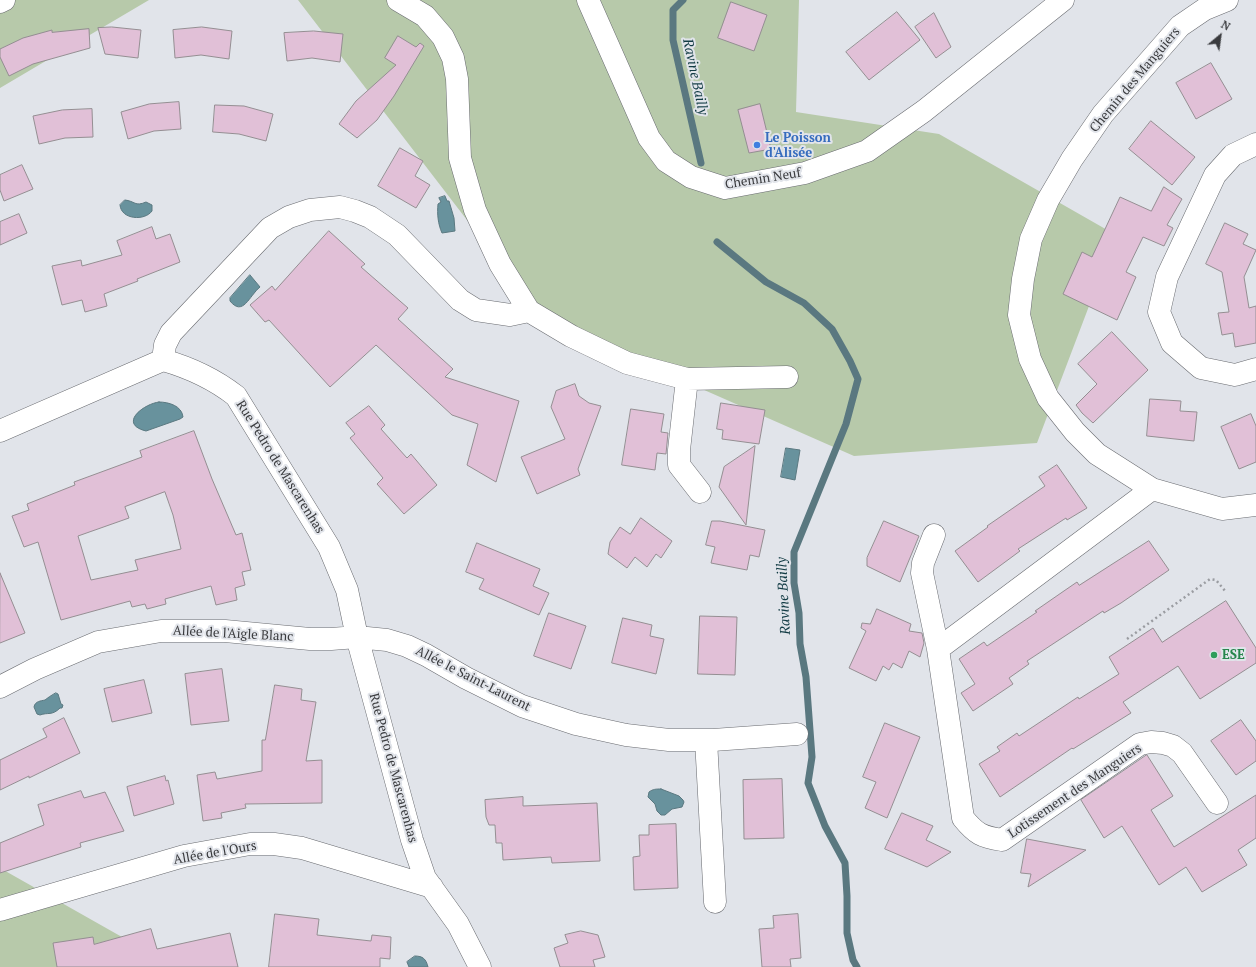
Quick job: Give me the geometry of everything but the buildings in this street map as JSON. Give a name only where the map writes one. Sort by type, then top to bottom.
[{"type":"street","points":[[0,2],[4,0]]},
{"type":"street","points":[[398,0],[426,16],[443,37],[453,58],[457,79],[460,158],[475,210],[500,264],[529,311],[570,336],[627,363],[687,379],[787,377]]},
{"type":"street","name":"Chemin Neuf","points":[[588,0],[649,138],[666,161],[691,177],[725,188],[805,173],[868,151],[924,111],[1063,0]]},
{"type":"street","name":"Chemin des Manguiers","points":[[1226,0],[1206,9],[1180,26],[1103,114],[1072,159],[1048,200],[1031,239],[1023,279],[1019,315],[1030,359],[1048,398],[1075,432],[1097,454],[1152,489],[1222,509],[1256,505]]},
{"type":"street","points":[[1256,144],[1233,155],[1215,175],[1167,277],[1158,312],[1172,343],[1200,368],[1235,375],[1256,369]]},
{"type":"street","points":[[0,431],[163,360],[165,345],[171,333],[270,228],[289,217],[310,210],[340,207],[370,217],[397,235],[460,300],[476,310],[510,315],[529,311]]},
{"type":"street","name":"Rue Pedro de Mascarenhas","points":[[163,360],[185,366],[206,376],[236,396],[329,547],[347,590],[357,637],[412,840],[425,878],[458,924],[480,967]]},
{"type":"street","points":[[687,379],[679,450],[679,465],[700,492]]},
{"type":"street","points":[[938,649],[1152,489]]},
{"type":"street","name":"Lotissement des Manguiers","points":[[934,535],[923,563],[922,573],[938,649],[963,818],[970,827],[980,835],[1002,840],[1140,744],[1151,742],[1173,746],[1182,753],[1217,803]]},
{"type":"street","name":"Allée de l'Aigle Blanc","points":[[0,687],[35,669],[98,642],[161,631],[225,631],[310,639],[357,637]]},
{"type":"street","name":"Allée le Saint-Laurent","points":[[357,637],[386,640],[407,646],[522,706],[576,724],[626,735],[669,740],[706,740],[797,734]]},
{"type":"street","points":[[706,740],[715,902]]},
{"type":"street","name":"Allée de l'Ours","points":[[0,910],[184,856],[250,844],[274,844],[302,848],[432,887]]},
{"type":"path","points":[[1127,639],[1210,579],[1216,580],[1226,592]]},
{"type":"green space","points":[[0,0],[149,0],[0,88]]},
{"type":"green space","points":[[298,0],[799,0],[796,112],[939,134],[1116,235],[1037,443],[854,456],[543,319]]},
{"type":"green space","points":[[0,868],[175,967],[0,967]]},
{"type":"water","points":[[445,196],[447,201],[449,201],[454,218],[455,231],[442,233],[438,219],[438,204],[441,202],[439,198]]},
{"type":"water","points":[[125,200],[137,204],[146,202],[152,205],[152,211],[149,214],[139,217],[124,214],[120,205]]},
{"type":"water","points":[[250,275],[260,287],[246,303],[239,307],[230,301],[230,298]]},
{"type":"water","points":[[159,402],[178,407],[183,417],[146,431],[138,428],[134,424],[134,419],[140,410],[146,406]]},
{"type":"water","points":[[786,448],[800,450],[795,480],[781,477]]},
{"type":"water","points":[[56,693],[58,694],[61,704],[63,705],[62,708],[52,713],[37,714],[34,707],[36,704]]},
{"type":"water","points":[[661,789],[679,796],[684,802],[682,807],[672,809],[665,815],[661,815],[657,811],[655,804],[648,797],[650,791]]},
{"type":"water","points":[[415,956],[424,958],[428,967],[409,967],[407,962]]},
{"type":"waterway","name":"Ravine Bailly","points":[[683,0],[673,10],[673,40],[701,163]]},
{"type":"waterway","name":"Ravine Bailly","points":[[717,242],[766,282],[804,303],[832,329],[850,361],[858,379],[846,424],[794,552],[794,583],[799,613],[800,644],[806,677],[812,757],[808,783],[825,826],[845,863],[847,933],[853,960],[857,967]]},
{"type":"place","name":"Le Poisson d'Alisée","points":[[757,145]]},
{"type":"place","name":"ESE","points":[[1214,655]]}]
